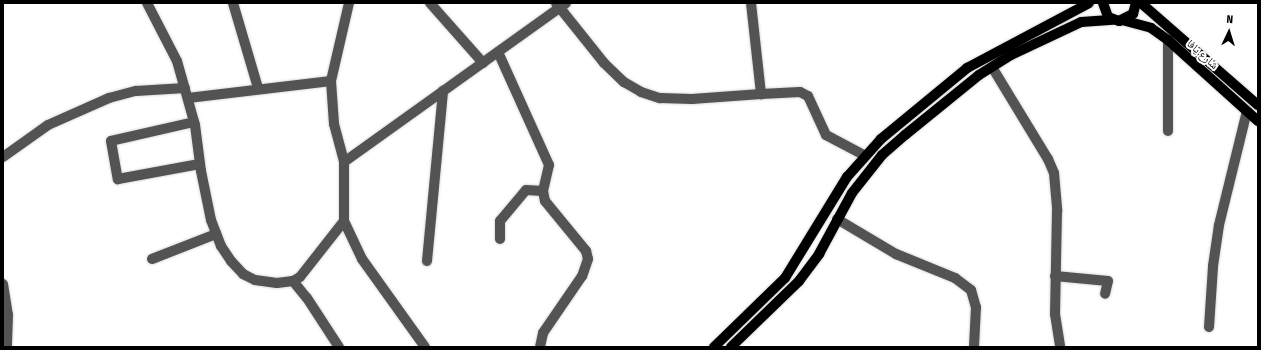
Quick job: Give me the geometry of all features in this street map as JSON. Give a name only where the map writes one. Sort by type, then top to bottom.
[{"type":"main road","points":[[714,347],[785,278],[847,177],[864,155],[933,94],[967,68],[1089,3]]},
{"type":"main road","points":[[1103,3],[1105,12],[1118,20],[1133,14],[1136,3]]},
{"type":"main road","name":"شارع يافا","points":[[1141,3],[1258,105]]},
{"type":"main road","name":"شارع يافا","points":[[731,347],[799,281],[819,254],[852,193],[882,156],[945,100],[992,67],[1081,22],[1118,20],[1151,28],[1168,40],[1258,121]]},
{"type":"street","points":[[147,3],[177,61],[194,122],[200,164],[216,234],[221,246],[243,274],[267,282],[293,281],[300,277],[344,221]]},
{"type":"street","points":[[233,3],[258,88]]},
{"type":"street","points":[[349,3],[331,81],[334,124],[344,162],[344,221],[362,259],[425,347]]},
{"type":"street","points":[[430,3],[483,63]]},
{"type":"street","points":[[751,3],[762,94]]},
{"type":"street","points":[[344,162],[483,63],[561,4],[604,63],[624,82],[641,92],[660,98],[692,99],[800,92],[808,96],[826,135],[864,155]]},
{"type":"street","points":[[1168,40],[1168,131]]},
{"type":"street","points":[[498,52],[550,165],[543,191],[545,201],[586,251],[588,259],[582,276],[543,333],[540,347]]},
{"type":"street","points":[[992,67],[1048,159],[1054,174],[1057,211],[1055,276],[1060,347]]},
{"type":"street","points":[[3,157],[48,125],[109,98],[136,91],[186,93],[331,81]]},
{"type":"street","points":[[427,261],[442,91]]},
{"type":"street","points":[[1209,327],[1213,266],[1219,225],[1246,111]]},
{"type":"street","points":[[194,122],[111,141],[118,179],[200,164]]},
{"type":"street","points":[[500,239],[500,222],[526,190],[543,191]]},
{"type":"street","points":[[837,219],[896,254],[955,278],[971,290],[976,307],[974,347]]},
{"type":"street","points":[[152,259],[216,234]]},
{"type":"street","points":[[1055,276],[1108,281],[1105,294]]},
{"type":"street","points":[[293,281],[307,298],[339,347]]},
{"type":"street","points":[[3,284],[8,315],[7,347]]}]
